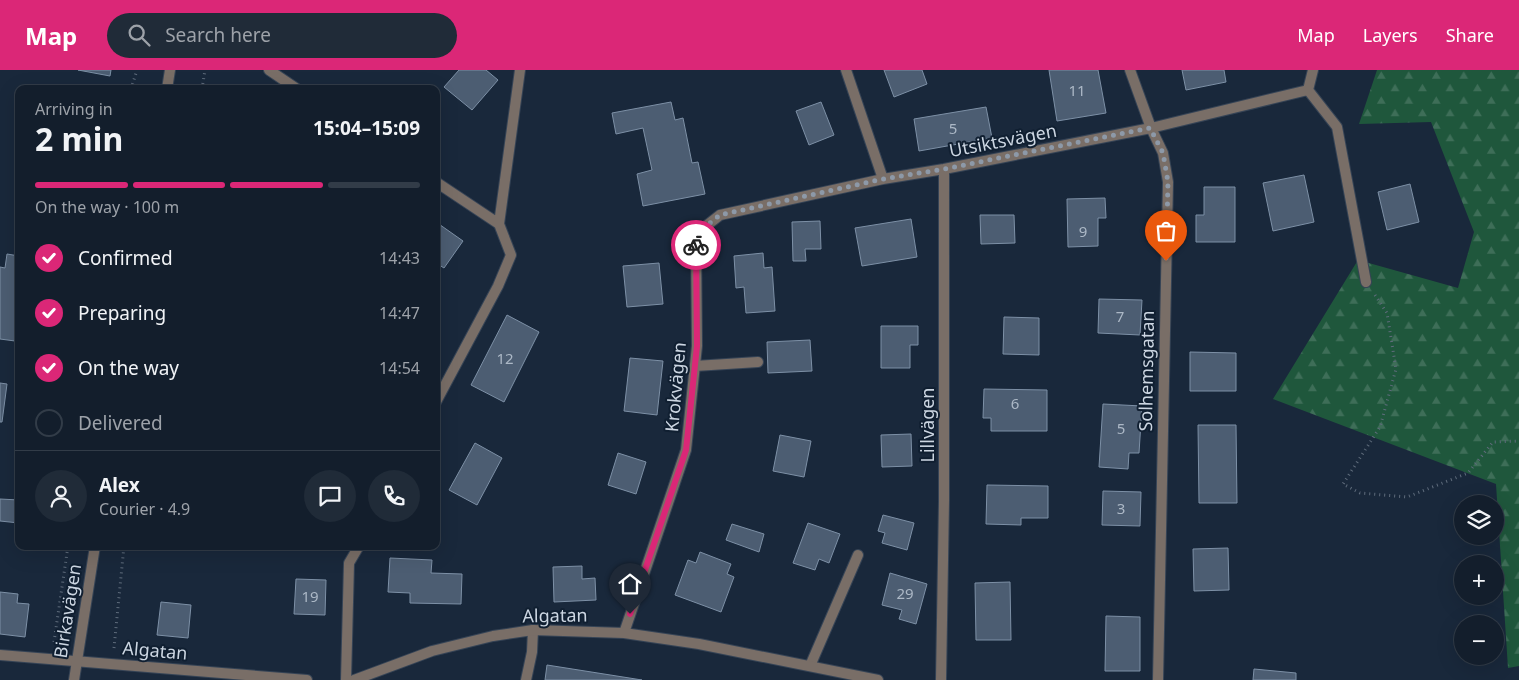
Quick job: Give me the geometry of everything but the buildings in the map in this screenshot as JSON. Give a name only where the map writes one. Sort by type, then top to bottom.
[{"type":"street","points":[[168,85],[170,70]]},
{"type":"street","points":[[269,70],[291,85]]},
{"type":"street","points":[[440,395],[498,286],[511,255],[499,224],[520,70]]},
{"type":"street","points":[[846,70],[883,179]]},
{"type":"street","name":"Solhemsgatan","points":[[1130,70],[1150,128],[1163,153],[1168,182],[1158,680]]},
{"type":"street","points":[[1313,70],[1308,90],[1337,127],[1366,282]]},
{"type":"street","name":"Utsiktsvägen","points":[[706,226],[720,215],[883,179],[944,169],[1150,128],[1308,90]]},
{"type":"street","name":"Lillvägen","points":[[941,680],[944,501],[944,169]]},
{"type":"street","points":[[440,185],[499,224]]},
{"type":"street","name":"Krokvägen","points":[[624,633],[686,450],[697,346],[696,241],[706,226]]},
{"type":"street","points":[[695,366],[758,362]]},
{"type":"street","name":"Birkavägen","points":[[74,680],[94,550]]},
{"type":"street","points":[[346,680],[349,563],[357,550]]},
{"type":"street","points":[[810,666],[858,556]]},
{"type":"street","points":[[526,680],[532,652],[533,630]]},
{"type":"street","name":"Algatan","points":[[354,680],[432,651],[493,636],[533,630],[624,633],[699,644],[878,680]]},
{"type":"street","name":"Algatan","points":[[0,655],[307,680]]},
{"type":"path","points":[[132,85],[137,70]]},
{"type":"path","points":[[203,85],[205,70]]},
{"type":"path","points":[[1366,282],[1387,313],[1396,369],[1380,427],[1343,484],[1360,493],[1407,497],[1468,473],[1493,442],[1519,441]]},
{"type":"path","points":[[52,660],[67,550]]},
{"type":"path","points":[[112,664],[124,550]]},
{"type":"green space","points":[[1377,70],[1519,70],[1519,666],[1508,668],[1504,605],[1504,555],[1501,555],[1500,545],[1504,545],[1504,495],[1497,495],[1496,484],[1273,399],[1358,260],[1458,288],[1474,232],[1431,122],[1359,124]]},
{"type":"way so far","points":[[696,245],[696,241],[706,226],[720,215],[883,179],[944,169],[1150,128],[1163,153],[1168,182],[1166,261]]},
{"type":"route","points":[[630,614],[686,450],[697,346],[696,245]]}]
